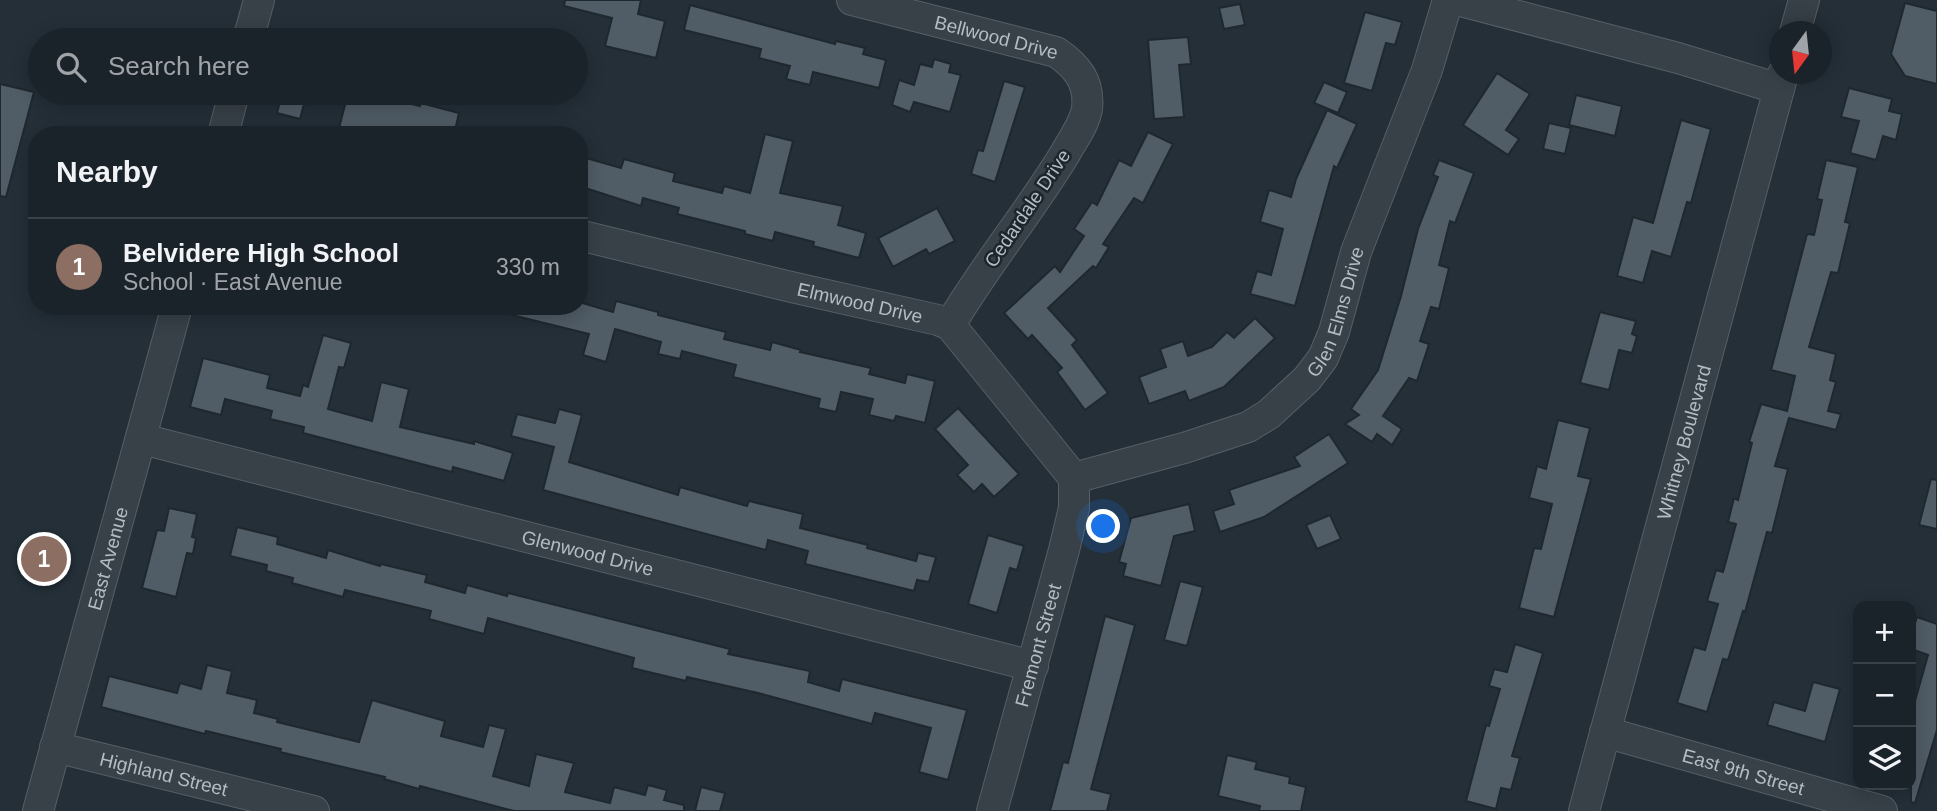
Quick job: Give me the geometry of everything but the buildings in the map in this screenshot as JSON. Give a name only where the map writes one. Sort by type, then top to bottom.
[{"type":"street","points":[[251,28],[259,0]]},
{"type":"street","name":"Bellwood Drive","points":[[852,0],[1056,52],[1071,62],[1083,77],[1085,85]]},
{"type":"street","name":"Glen Elms Drive","points":[[1074,478],[1184,448],[1248,427],[1269,414],[1307,379],[1322,358],[1334,331],[1356,252],[1427,70],[1448,0]]},
{"type":"street","points":[[1457,0],[1678,58],[1769,78]]},
{"type":"street","points":[[1798,21],[1804,0]]},
{"type":"street","name":"Whitney Boulevard","points":[[1584,811],[1780,84]]},
{"type":"street","name":"Cedardale Drive","points":[[950,326],[966,298],[1053,173],[1081,126],[1087,109],[1085,85]]},
{"type":"street","points":[[225,126],[231,105]]},
{"type":"street","name":"Elmwood Drive","points":[[588,237],[937,320],[950,326],[1074,478]]},
{"type":"street","name":"East Avenue","points":[[38,811],[175,315]]},
{"type":"street","name":"Glenwood Drive","points":[[142,439],[1033,666]]},
{"type":"street","name":"Fremont Street","points":[[992,811],[1074,508],[1074,478]]},
{"type":"street","name":"East 9th Street","points":[[1605,732],[1882,811]]},
{"type":"street","name":"Highland Street","points":[[55,747],[314,811]]},
{"type":"place","name":"Belvidere High School","points":[[44,559]]}]
